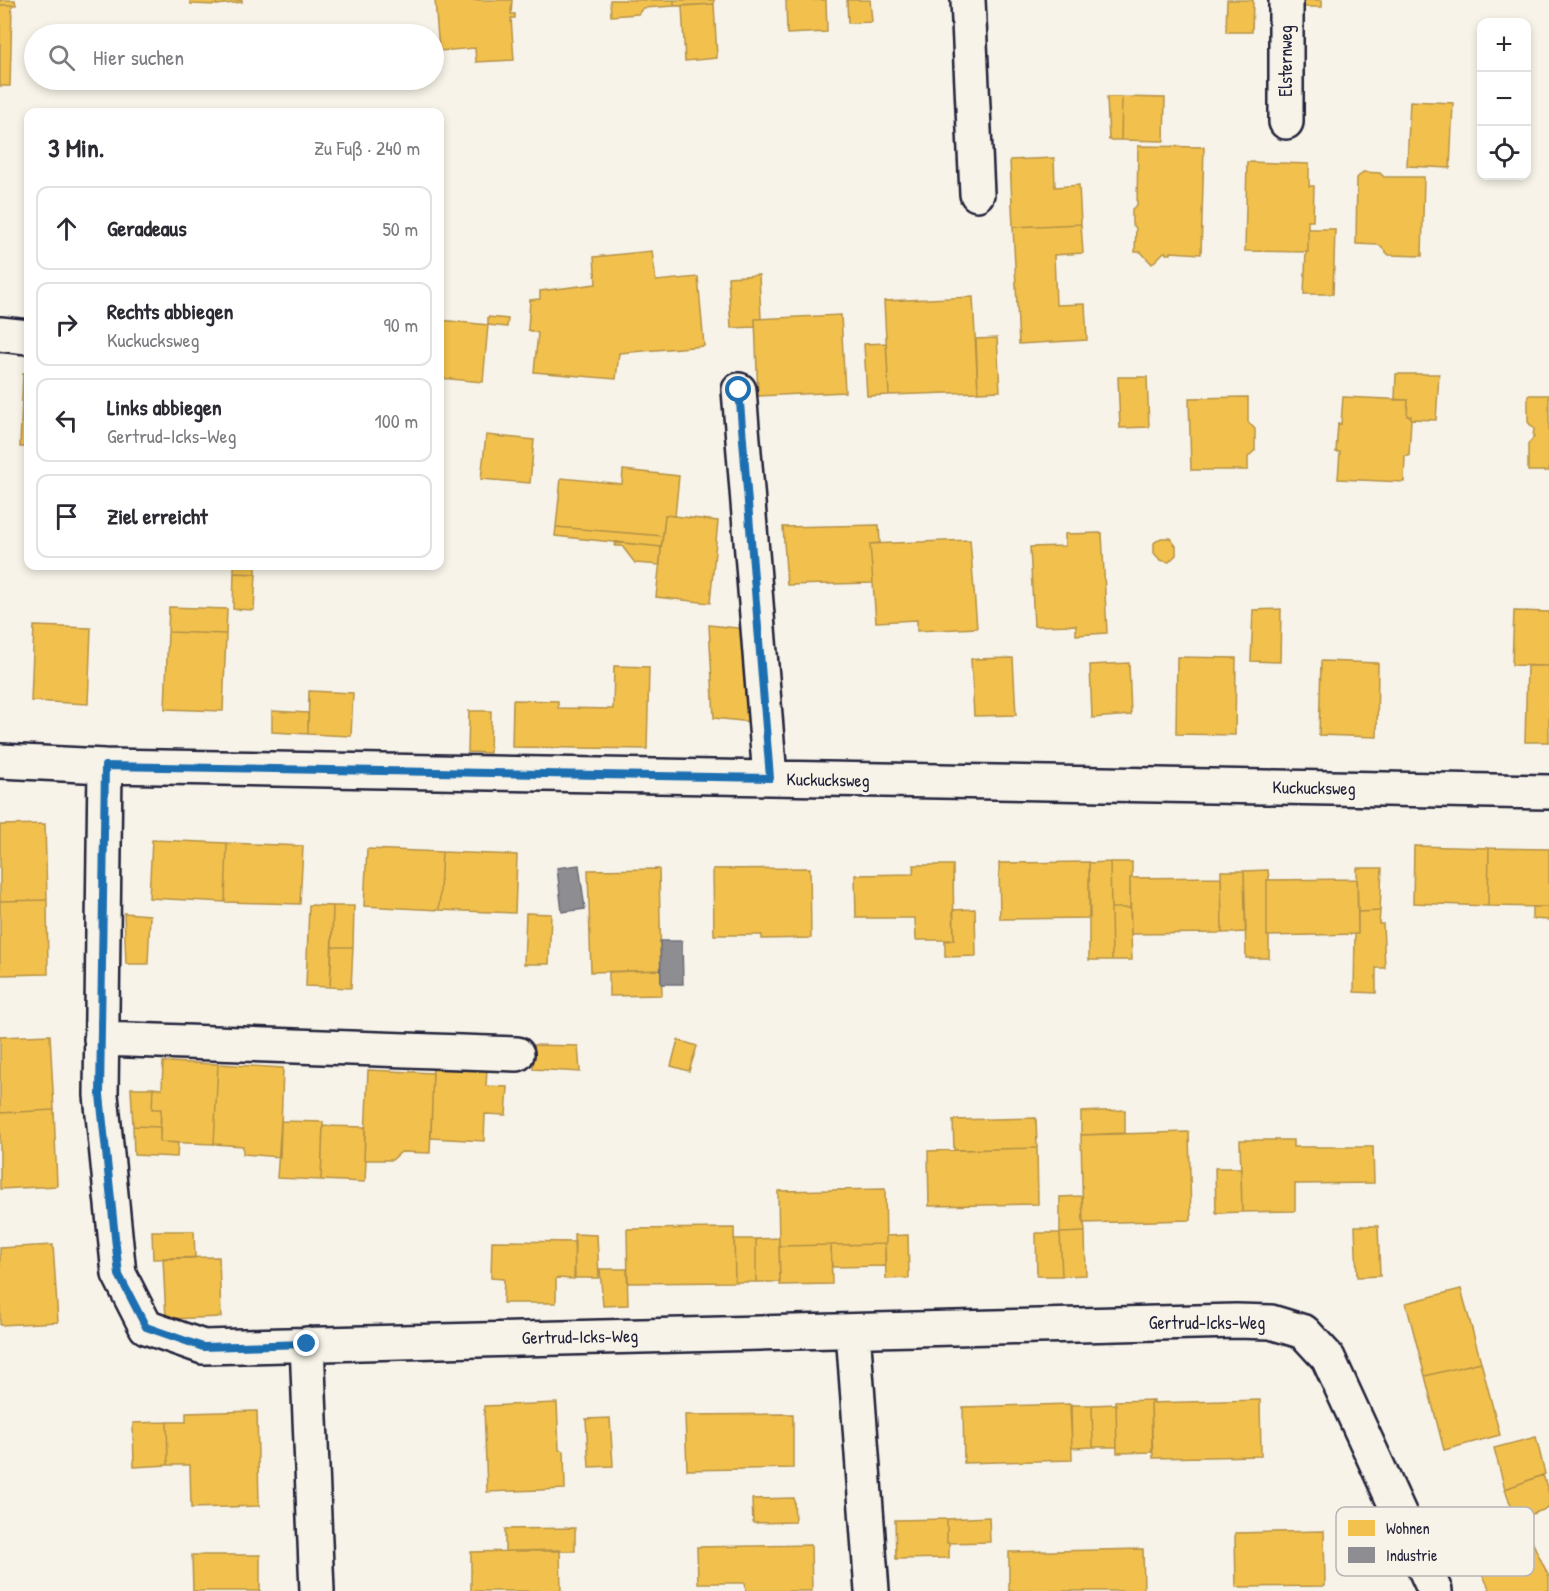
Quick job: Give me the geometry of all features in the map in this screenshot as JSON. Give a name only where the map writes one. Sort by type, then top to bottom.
[{"type":"street","points":[[968,0],[977,194]]},
{"type":"street","name":"Elsternweg","points":[[1286,0],[1286,122]]},
{"type":"street","points":[[0,334],[24,337]]},
{"type":"street","points":[[739,390],[770,778]]},
{"type":"street","name":"Kuckucksweg","points":[[0,761],[105,766],[1549,792]]},
{"type":"street","name":"Gertrud-Icks-Weg","points":[[105,766],[100,1095],[119,1275],[146,1327],[203,1347],[1236,1321],[1271,1322],[1304,1332],[1328,1358],[1396,1507]]},
{"type":"street","points":[[101,1039],[517,1054]]},
{"type":"street","points":[[853,1331],[872,1591]]},
{"type":"street","points":[[307,1344],[317,1591]]},
{"type":"street","name":"Gertrud-Icks-Weg","points":[[1428,1576],[1435,1591]]},
{"type":"building: Wohnen","points":[[0,0],[15,0],[16,5],[0,5]]},
{"type":"building: Wohnen","points":[[190,0],[216,0],[217,5],[191,4]]},
{"type":"building: Wohnen","points":[[216,0],[242,0],[242,2],[217,5]]},
{"type":"building: Wohnen","points":[[435,0],[512,0],[511,14],[515,14],[515,18],[511,18],[514,60],[476,62],[475,48],[444,51],[444,24],[437,24]]},
{"type":"building: Wohnen","points":[[610,0],[674,0],[674,6],[643,8],[638,14],[611,16]]},
{"type":"building: Wohnen","points":[[674,0],[714,0],[714,4],[674,6]]},
{"type":"building: Wohnen","points":[[786,0],[826,0],[827,32],[787,34]]},
{"type":"building: Wohnen","points":[[847,0],[870,0],[872,22],[848,23]]},
{"type":"building: Wohnen","points":[[1227,0],[1253,0],[1252,32],[1226,32]]},
{"type":"building: Wohnen","points":[[1300,0],[1322,0],[1322,7],[1300,7]]},
{"type":"building: Wohnen","points":[[714,4],[717,58],[685,61],[682,6]]},
{"type":"building: Wohnen","points":[[0,5],[12,5],[10,86],[0,86]]},
{"type":"building: Wohnen","points":[[1107,97],[1122,97],[1121,140],[1109,140]]},
{"type":"building: Wohnen","points":[[1122,97],[1165,98],[1164,141],[1121,140]]},
{"type":"building: Wohnen","points":[[1410,101],[1453,103],[1450,168],[1407,166]]},
{"type":"building: Wohnen","points":[[1138,146],[1204,147],[1201,254],[1171,252],[1171,254],[1166,254],[1164,252],[1152,264],[1141,252],[1135,252],[1136,228],[1132,224],[1132,209],[1137,205]]},
{"type":"building: Wohnen","points":[[1054,158],[1055,187],[1079,185],[1081,224],[1013,227],[1010,160]]},
{"type":"building: Wohnen","points":[[1247,162],[1309,164],[1309,186],[1314,186],[1313,221],[1308,221],[1308,252],[1245,251]]},
{"type":"building: Wohnen","points":[[1363,172],[1380,173],[1384,177],[1424,177],[1422,256],[1389,255],[1379,245],[1356,244],[1357,178]]},
{"type":"building: Wohnen","points":[[1081,224],[1083,253],[1054,255],[1056,305],[1085,304],[1087,340],[1019,344],[1013,227]]},
{"type":"building: Wohnen","points":[[1308,229],[1335,229],[1333,294],[1304,294]]},
{"type":"building: Wohnen","points":[[652,251],[656,281],[698,277],[704,346],[619,353],[616,379],[534,372],[538,333],[528,330],[530,300],[540,299],[540,291],[596,284],[594,257]]},
{"type":"building: Wohnen","points":[[759,275],[761,319],[755,319],[755,327],[731,328],[728,277]]},
{"type":"building: Wohnen","points":[[973,297],[978,392],[889,395],[884,301]]},
{"type":"building: Wohnen","points":[[841,315],[845,392],[758,396],[755,319]]},
{"type":"building: Wohnen","points":[[488,317],[508,319],[507,327],[488,325]]},
{"type":"building: Wohnen","points":[[444,320],[488,325],[483,382],[444,378]]},
{"type":"building: Wohnen","points":[[997,338],[1000,391],[978,392],[976,339]]},
{"type":"building: Wohnen","points":[[886,343],[889,395],[867,396],[864,344]]},
{"type":"building: Wohnen","points":[[23,373],[24,447],[20,447]]},
{"type":"building: Wohnen","points":[[1396,374],[1439,374],[1436,420],[1411,419],[1411,416],[1407,416],[1408,400],[1395,400]]},
{"type":"building: Wohnen","points":[[1118,377],[1147,377],[1149,427],[1120,428]]},
{"type":"building: Wohnen","points":[[1528,395],[1549,395],[1549,471],[1528,471],[1528,444],[1534,437],[1534,429],[1528,422]]},
{"type":"building: Wohnen","points":[[1248,397],[1248,422],[1255,429],[1255,450],[1248,457],[1248,470],[1191,470],[1189,398]]},
{"type":"building: Wohnen","points":[[1343,397],[1408,400],[1407,416],[1411,416],[1411,419],[1409,456],[1405,456],[1404,482],[1338,479],[1340,452],[1336,452]]},
{"type":"building: Wohnen","points":[[486,435],[534,440],[530,483],[481,479]]},
{"type":"building: Wohnen","points":[[623,470],[679,476],[675,516],[665,515],[663,536],[556,527],[561,478],[622,484]]},
{"type":"building: Wohnen","points":[[665,515],[718,521],[710,603],[656,597]]},
{"type":"building: Wohnen","points":[[879,525],[880,543],[870,544],[873,583],[787,585],[783,527]]},
{"type":"building: Wohnen","points":[[556,527],[663,536],[661,547],[555,536]]},
{"type":"building: Wohnen","points":[[1102,533],[1107,633],[1076,635],[1076,625],[1034,626],[1030,547],[1065,546],[1065,534]]},
{"type":"building: Wohnen","points":[[1161,538],[1170,538],[1176,546],[1176,555],[1169,562],[1160,560],[1154,553],[1154,543]]},
{"type":"building: Wohnen","points":[[970,540],[977,628],[917,631],[917,620],[876,622],[870,544]]},
{"type":"building: Wohnen","points":[[616,542],[661,547],[660,565],[635,563],[622,546],[615,546]]},
{"type":"building: Wohnen","points":[[234,570],[256,570],[256,574],[234,573]]},
{"type":"building: Wohnen","points":[[234,573],[256,574],[254,610],[233,609]]},
{"type":"building: Wohnen","points":[[169,607],[227,609],[226,634],[168,632]]},
{"type":"building: Wohnen","points":[[1281,609],[1280,662],[1251,661],[1253,610]]},
{"type":"building: Wohnen","points":[[1514,611],[1549,612],[1549,666],[1512,665]]},
{"type":"building: Wohnen","points":[[709,625],[746,629],[751,722],[714,718]]},
{"type":"building: Wohnen","points":[[34,626],[91,628],[88,704],[31,701]]},
{"type":"building: Wohnen","points":[[168,632],[226,634],[223,711],[165,709]]},
{"type":"building: Wohnen","points":[[1177,657],[1236,658],[1235,735],[1176,734]]},
{"type":"building: Wohnen","points":[[1013,658],[1016,715],[974,716],[971,659]]},
{"type":"building: Wohnen","points":[[1321,661],[1378,663],[1377,737],[1319,735]]},
{"type":"building: Wohnen","points":[[1129,663],[1131,715],[1092,718],[1090,665]]},
{"type":"building: Wohnen","points":[[614,666],[649,667],[647,749],[512,747],[513,700],[558,701],[558,708],[613,709]]},
{"type":"building: Wohnen","points":[[1527,666],[1549,666],[1549,742],[1525,742]]},
{"type":"building: Wohnen","points":[[309,691],[353,693],[351,736],[308,734]]},
{"type":"building: Wohnen","points":[[272,711],[308,713],[308,734],[272,732]]},
{"type":"building: Wohnen","points":[[469,711],[491,711],[490,753],[468,752]]},
{"type":"building: Wohnen","points":[[45,824],[47,900],[0,901],[0,825]]},
{"type":"building: Wohnen","points":[[152,840],[227,843],[225,902],[149,898]]},
{"type":"building: Wohnen","points":[[227,843],[303,846],[300,904],[225,902]]},
{"type":"building: Wohnen","points":[[1414,846],[1489,848],[1488,906],[1413,903]]},
{"type":"building: Wohnen","points":[[1489,848],[1549,849],[1549,907],[1488,906]]},
{"type":"building: Wohnen","points":[[367,849],[442,852],[439,910],[364,906]]},
{"type":"building: Wohnen","points":[[442,852],[517,855],[515,913],[439,910]]},
{"type":"building: Wohnen","points":[[1089,862],[1090,918],[1000,919],[999,863]]},
{"type":"building: Wohnen","points":[[1110,862],[1132,862],[1130,908],[1111,908]]},
{"type":"building: Wohnen","points":[[1110,862],[1112,960],[1089,960],[1089,863]]},
{"type":"building: Wohnen","points":[[914,865],[953,865],[954,940],[916,940],[915,918],[856,918],[855,875],[913,874]]},
{"type":"building: Wohnen","points":[[810,868],[811,938],[762,939],[762,935],[714,935],[713,869]]},
{"type":"building: Wohnen","points":[[1357,868],[1382,868],[1380,911],[1358,912]]},
{"type":"building: Wohnen","points":[[659,869],[661,970],[591,972],[588,870]]},
{"type":"building: Wohnen","points":[[1268,870],[1269,958],[1246,958],[1244,871]]},
{"type":"building: Wohnen","points":[[1221,871],[1244,871],[1246,932],[1222,933]]},
{"type":"building: Wohnen","points":[[1221,877],[1222,933],[1131,934],[1130,878]]},
{"type":"building: Wohnen","points":[[1357,879],[1358,934],[1267,936],[1267,880]]},
{"type":"building: Wohnen","points":[[47,900],[48,974],[0,975],[0,901]]},
{"type":"building: Wohnen","points":[[309,905],[333,906],[330,987],[306,986]]},
{"type":"building: Wohnen","points":[[333,906],[354,906],[353,947],[332,947]]},
{"type":"building: Wohnen","points":[[1532,907],[1549,907],[1549,920],[1532,919]]},
{"type":"building: Wohnen","points":[[1111,908],[1130,908],[1132,960],[1112,960]]},
{"type":"building: Wohnen","points":[[975,909],[976,956],[945,957],[945,941],[954,940],[953,910]]},
{"type":"building: Wohnen","points":[[1380,911],[1379,924],[1383,924],[1385,968],[1376,968],[1376,993],[1354,992],[1355,934],[1358,934],[1358,912]]},
{"type":"building: Wohnen","points":[[124,913],[150,915],[148,964],[126,964]]},
{"type":"building: Wohnen","points":[[526,913],[551,914],[549,964],[524,964]]},
{"type":"building: Wohnen","points":[[332,947],[353,947],[351,988],[330,987]]},
{"type":"building: Wohnen","points":[[661,970],[662,995],[609,996],[609,972]]},
{"type":"building: Wohnen","points":[[50,1035],[54,1110],[0,1113],[0,1037]]},
{"type":"building: Wohnen","points":[[678,1040],[697,1046],[689,1071],[671,1066]]},
{"type":"building: Wohnen","points":[[534,1045],[578,1046],[580,1072],[533,1069]]},
{"type":"building: Wohnen","points":[[163,1062],[218,1064],[214,1144],[160,1142],[161,1109],[152,1109],[153,1088],[162,1089]]},
{"type":"building: Wohnen","points":[[218,1064],[283,1068],[280,1157],[243,1154],[243,1146],[214,1144]]},
{"type":"building: Wohnen","points":[[433,1065],[487,1068],[486,1086],[508,1087],[506,1115],[485,1114],[484,1141],[431,1138]]},
{"type":"building: Wohnen","points":[[368,1070],[433,1073],[430,1153],[401,1152],[392,1160],[364,1160]]},
{"type":"building: Wohnen","points":[[131,1088],[153,1088],[152,1109],[161,1109],[160,1127],[133,1126]]},
{"type":"building: Wohnen","points":[[54,1110],[57,1186],[0,1189],[0,1113]]},
{"type":"building: Wohnen","points":[[1125,1110],[1125,1133],[1081,1135],[1081,1112]]},
{"type":"building: Wohnen","points":[[1036,1118],[1037,1148],[954,1150],[953,1120]]},
{"type":"building: Wohnen","points":[[281,1121],[323,1122],[321,1180],[277,1178]]},
{"type":"building: Wohnen","points":[[133,1126],[160,1127],[160,1142],[178,1143],[177,1157],[134,1155]]},
{"type":"building: Wohnen","points":[[323,1126],[365,1127],[365,1182],[321,1180]]},
{"type":"building: Wohnen","points":[[1189,1132],[1191,1220],[1083,1223],[1081,1135]]},
{"type":"building: Wohnen","points":[[1240,1140],[1293,1140],[1293,1147],[1373,1147],[1374,1183],[1295,1184],[1295,1211],[1242,1212]]},
{"type":"building: Wohnen","points":[[1037,1148],[1038,1204],[929,1206],[928,1151]]},
{"type":"building: Wohnen","points":[[1215,1168],[1241,1168],[1242,1212],[1216,1213]]},
{"type":"building: Wohnen","points":[[885,1189],[886,1244],[779,1246],[778,1191]]},
{"type":"building: Wohnen","points":[[1082,1196],[1085,1232],[1060,1233],[1060,1197]]},
{"type":"building: Wohnen","points":[[1355,1226],[1378,1226],[1380,1276],[1357,1277]]},
{"type":"building: Wohnen","points":[[734,1228],[735,1282],[628,1283],[627,1229]]},
{"type":"building: Wohnen","points":[[152,1231],[194,1231],[195,1258],[153,1259]]},
{"type":"building: Wohnen","points":[[1085,1232],[1086,1275],[1062,1276],[1060,1233]]},
{"type":"building: Wohnen","points":[[1036,1233],[1060,1233],[1062,1276],[1037,1276]]},
{"type":"building: Wohnen","points":[[574,1234],[597,1235],[599,1278],[575,1278]]},
{"type":"building: Wohnen","points":[[908,1235],[909,1278],[886,1279],[886,1236]]},
{"type":"building: Wohnen","points":[[779,1238],[780,1282],[756,1282],[756,1239]]},
{"type":"building: Wohnen","points":[[734,1239],[756,1239],[756,1282],[735,1282]]},
{"type":"building: Wohnen","points":[[492,1241],[575,1242],[574,1279],[556,1278],[556,1303],[503,1303],[504,1279],[491,1278]]},
{"type":"building: Wohnen","points":[[885,1244],[885,1266],[832,1267],[831,1245]]},
{"type":"building: Wohnen","points":[[53,1245],[58,1322],[0,1325],[0,1248]]},
{"type":"building: Wohnen","points":[[831,1245],[832,1284],[780,1285],[779,1246]]},
{"type":"building: Wohnen","points":[[219,1257],[221,1317],[166,1319],[163,1258]]},
{"type":"building: Wohnen","points":[[600,1269],[627,1269],[628,1305],[603,1306]]},
{"type":"building: Wohnen","points":[[1461,1289],[1481,1362],[1425,1376],[1406,1303]]},
{"type":"building: Wohnen","points":[[1481,1362],[1500,1435],[1444,1450],[1425,1376]]},
{"type":"building: Wohnen","points":[[1154,1400],[1154,1403],[1151,1403],[1152,1452],[1117,1453],[1115,1401]]},
{"type":"building: Wohnen","points":[[1260,1400],[1261,1456],[1153,1458],[1151,1403]]},
{"type":"building: Wohnen","points":[[557,1403],[559,1450],[564,1451],[565,1489],[487,1492],[484,1406]]},
{"type":"building: Wohnen","points":[[1071,1404],[1072,1460],[964,1463],[963,1407]]},
{"type":"building: Wohnen","points":[[1116,1404],[1117,1447],[1093,1447],[1092,1405]]},
{"type":"building: Wohnen","points":[[1070,1405],[1092,1405],[1093,1447],[1072,1448]]},
{"type":"building: Wohnen","points":[[257,1411],[259,1506],[191,1508],[190,1465],[168,1465],[167,1422],[186,1422],[186,1413]]},
{"type":"building: Wohnen","points":[[793,1414],[793,1468],[687,1470],[685,1415]]},
{"type":"building: Wohnen","points":[[610,1418],[613,1466],[589,1467],[586,1419]]},
{"type":"building: Wohnen","points":[[167,1422],[168,1465],[134,1467],[133,1423]]},
{"type":"building: Wohnen","points":[[1536,1437],[1545,1474],[1505,1489],[1494,1448]]},
{"type":"building: Wohnen","points":[[1543,1475],[1549,1493],[1549,1508],[1534,1513],[1534,1507],[1511,1507],[1505,1489]]},
{"type":"building: Wohnen","points":[[794,1498],[795,1522],[753,1523],[752,1499]]},
{"type":"building: Wohnen","points":[[989,1517],[990,1542],[947,1543],[947,1519]]},
{"type":"building: Wohnen","points":[[947,1519],[949,1558],[896,1559],[895,1520]]},
{"type":"building: Wohnen","points":[[575,1528],[575,1551],[505,1551],[505,1529]]},
{"type":"building: Wohnen","points":[[1324,1531],[1325,1586],[1236,1587],[1235,1533]]},
{"type":"building: Wohnen","points":[[811,1545],[812,1591],[746,1591],[745,1583],[698,1583],[697,1547]]},
{"type":"building: Wohnen","points":[[1534,1546],[1549,1577],[1549,1591],[1487,1591],[1490,1590],[1483,1576],[1534,1576]]},
{"type":"building: Wohnen","points":[[1143,1549],[1144,1591],[1009,1591],[1009,1552]]},
{"type":"building: Wohnen","points":[[560,1550],[561,1591],[471,1591],[471,1552]]},
{"type":"building: Wohnen","points":[[192,1555],[260,1555],[260,1591],[193,1591]]},
{"type":"building: Industrie","points":[[579,865],[585,909],[562,912],[557,868]]},
{"type":"building: Industrie","points":[[660,941],[682,941],[683,984],[661,984]]},
{"type":"route","points":[[307,1344],[203,1347],[146,1327],[119,1275],[100,1095],[105,766],[770,778],[739,390]]}]
